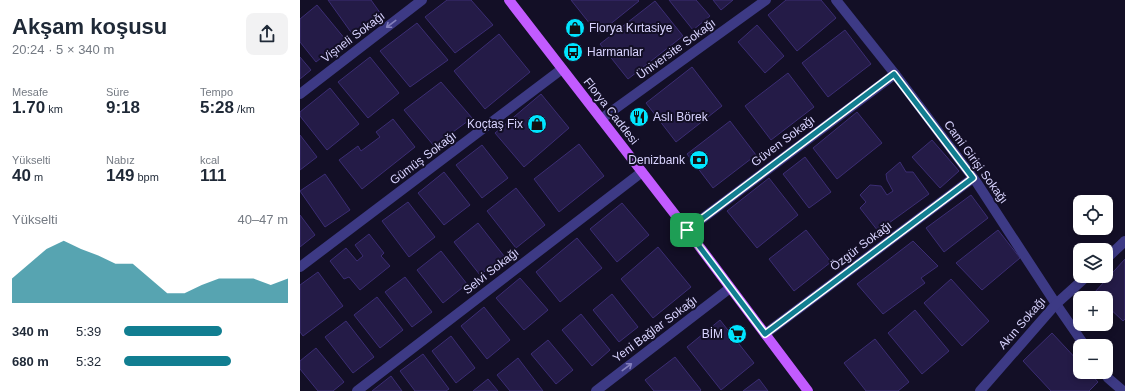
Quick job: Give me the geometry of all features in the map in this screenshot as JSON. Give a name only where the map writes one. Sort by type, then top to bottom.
[{"type":"main road","name":"Florya Caddesi","points":[[509,0],[687,230],[808,391]]},
{"type":"street","name":"Vişneli Sokağı","points":[[300,94],[422,0]]},
{"type":"street","name":"Üniversite Sokağı","points":[[601,119],[766,0]]},
{"type":"street","name":"Cami Girişi Sokağı","points":[[836,0],[973,178],[1080,339]]},
{"type":"street","name":"Gümüş Sokağı","points":[[300,266],[562,69]]},
{"type":"street","name":"Güven Sokağı","points":[[687,230],[894,74]]},
{"type":"street","name":"Selvi Sokağı","points":[[357,391],[642,172]]},
{"type":"street","name":"Özgür Sokağı","points":[[765,334],[973,178]]},
{"type":"street","points":[[1113,252],[1125,241]]},
{"type":"street","name":"Akın Sokağı","points":[[980,391],[1056,304],[1079,283]]},
{"type":"street","name":"Yeni Bağlar Sokağı","points":[[596,391],[730,288]]},
{"type":"street","points":[[1109,379],[1123,391]]},
{"type":"building","points":[[328,0],[371,0],[381,14],[353,35]]},
{"type":"building","points":[[447,0],[471,0],[493,25],[455,53],[425,17]]},
{"type":"building","points":[[571,0],[638,0],[639,1],[598,34]]},
{"type":"building","points":[[669,0],[696,0],[710,16],[693,30]]},
{"type":"building","points":[[713,0],[733,0],[721,10]]},
{"type":"building","points":[[786,0],[821,0],[836,18],[797,51],[768,15]]},
{"type":"building","points":[[655,1],[683,36],[628,79],[600,44]]},
{"type":"building","points":[[317,5],[345,39],[316,62],[300,42],[300,19]]},
{"type":"building","points":[[417,23],[448,60],[410,87],[380,51]]},
{"type":"building","points":[[757,25],[784,56],[765,73],[738,42]]},
{"type":"building","points":[[845,30],[871,64],[828,97],[802,63]]},
{"type":"building","points":[[499,34],[530,72],[485,109],[454,71]]},
{"type":"building","points":[[300,57],[311,70],[300,79]]},
{"type":"building","points":[[370,57],[399,93],[368,118],[338,82]]},
{"type":"building","points":[[692,67],[722,106],[676,142],[646,103]]},
{"type":"building","points":[[788,73],[814,107],[771,140],[745,106]]},
{"type":"building","points":[[441,82],[472,118],[434,146],[404,110]]},
{"type":"building","points":[[330,88],[359,124],[327,150],[300,116],[300,112]]},
{"type":"building","points":[[541,94],[569,128],[524,167],[495,133]]},
{"type":"building","points":[[857,112],[882,143],[837,179],[813,148]]},
{"type":"building","points":[[393,119],[415,147],[362,189],[339,160],[358,146],[361,151],[380,137],[376,132]]},
{"type":"building","points":[[730,121],[756,155],[713,188],[687,154]]},
{"type":"building","points":[[300,135],[317,157],[300,170]]},
{"type":"building","points":[[932,140],[959,171],[940,188],[912,157]]},
{"type":"building","points":[[579,144],[604,176],[559,212],[534,179]]},
{"type":"building","points":[[482,145],[508,178],[482,198],[456,165]]},
{"type":"building","points":[[805,157],[831,192],[809,208],[783,174]]},
{"type":"building","points":[[900,162],[906,172],[913,172],[929,194],[878,231],[860,208],[866,202],[860,195],[870,185],[881,186],[887,195],[893,191],[887,180],[886,174]]},
{"type":"building","points":[[444,172],[470,205],[444,225],[418,193]]},
{"type":"building","points":[[325,174],[350,210],[325,227],[300,191]]},
{"type":"building","points":[[769,178],[798,215],[757,248],[727,211]]},
{"type":"building","points":[[516,188],[545,225],[516,248],[487,211]]},
{"type":"building","points":[[971,195],[988,218],[944,252],[926,228]]},
{"type":"building","points":[[408,202],[435,237],[409,257],[382,221]]},
{"type":"building","points":[[622,203],[649,235],[617,262],[590,229]]},
{"type":"building","points":[[300,215],[315,235],[300,247]]},
{"type":"building","points":[[478,223],[504,256],[480,275],[454,242]]},
{"type":"building","points":[[806,230],[831,262],[794,291],[769,259]]},
{"type":"building","points":[[998,230],[1020,258],[982,290],[956,263]]},
{"type":"building","points":[[369,234],[384,253],[381,256],[390,266],[360,290],[349,277],[344,279],[330,261],[346,248],[357,261],[363,256],[355,245]]},
{"type":"building","points":[[577,238],[602,268],[560,302],[536,272]]},
{"type":"building","points":[[913,241],[938,266],[921,278],[925,283],[883,314],[857,284]]},
{"type":"building","points":[[658,247],[691,287],[653,318],[621,279]]},
{"type":"building","points":[[441,251],[467,284],[443,303],[417,270]]},
{"type":"building","points":[[1125,259],[1125,319],[1123,321],[1113,312],[1113,291],[1096,291],[1103,283],[1113,283],[1113,272]]},
{"type":"building","points":[[318,272],[343,306],[303,336],[300,332],[300,285]]},
{"type":"building","points":[[405,277],[432,312],[412,327],[385,292]]},
{"type":"building","points":[[520,278],[548,310],[524,330],[496,298]]},
{"type":"building","points":[[951,279],[989,321],[962,346],[924,303]]},
{"type":"building","points":[[612,294],[638,327],[619,342],[593,310]]},
{"type":"building","points":[[377,297],[403,330],[380,348],[354,315]]},
{"type":"building","points":[[484,307],[510,340],[487,359],[461,326]]},
{"type":"building","points":[[915,310],[949,351],[922,374],[888,333]]},
{"type":"building","points":[[581,314],[610,350],[592,366],[562,330]]},
{"type":"building","points":[[720,320],[754,363],[721,390],[687,347]]},
{"type":"building","points":[[346,321],[374,357],[353,373],[325,337]]},
{"type":"building","points":[[1052,333],[1073,356],[1073,379],[1095,379],[1098,382],[1089,391],[1051,391],[1023,361]]},
{"type":"building","points":[[451,336],[475,368],[456,383],[432,351]]},
{"type":"building","points":[[875,339],[909,382],[898,391],[866,391],[844,363]]},
{"type":"building","points":[[548,340],[573,370],[556,384],[531,354]]},
{"type":"building","points":[[316,348],[344,382],[333,391],[318,391],[300,369],[300,361]]},
{"type":"building","points":[[423,354],[449,389],[446,391],[415,391],[400,371]]},
{"type":"building","points":[[675,357],[701,390],[700,391],[654,391],[645,380]]},
{"type":"building","points":[[518,358],[543,391],[510,391],[497,375]]},
{"type":"building","points":[[391,376],[402,391],[372,391]]},
{"type":"building","points":[[488,379],[498,391],[473,391]]},
{"type":"building","points":[[759,379],[768,391],[743,391]]},
{"type":"place","name":"Florya Kırtasiye","points":[[575,28]]},
{"type":"place","name":"Harmanlar","points":[[573,52]]},
{"type":"place","name":"Aslı Börek","points":[[639,117]]},
{"type":"place","name":"Koçtaş Fix","points":[[537,124]]},
{"type":"place","name":"Denizbank","points":[[699,160]]},
{"type":"place","name":"BİM","points":[[737,334]]},
{"type":"route","points":[[894,74],[973,178],[765,334],[687,230],[894,74]]}]
